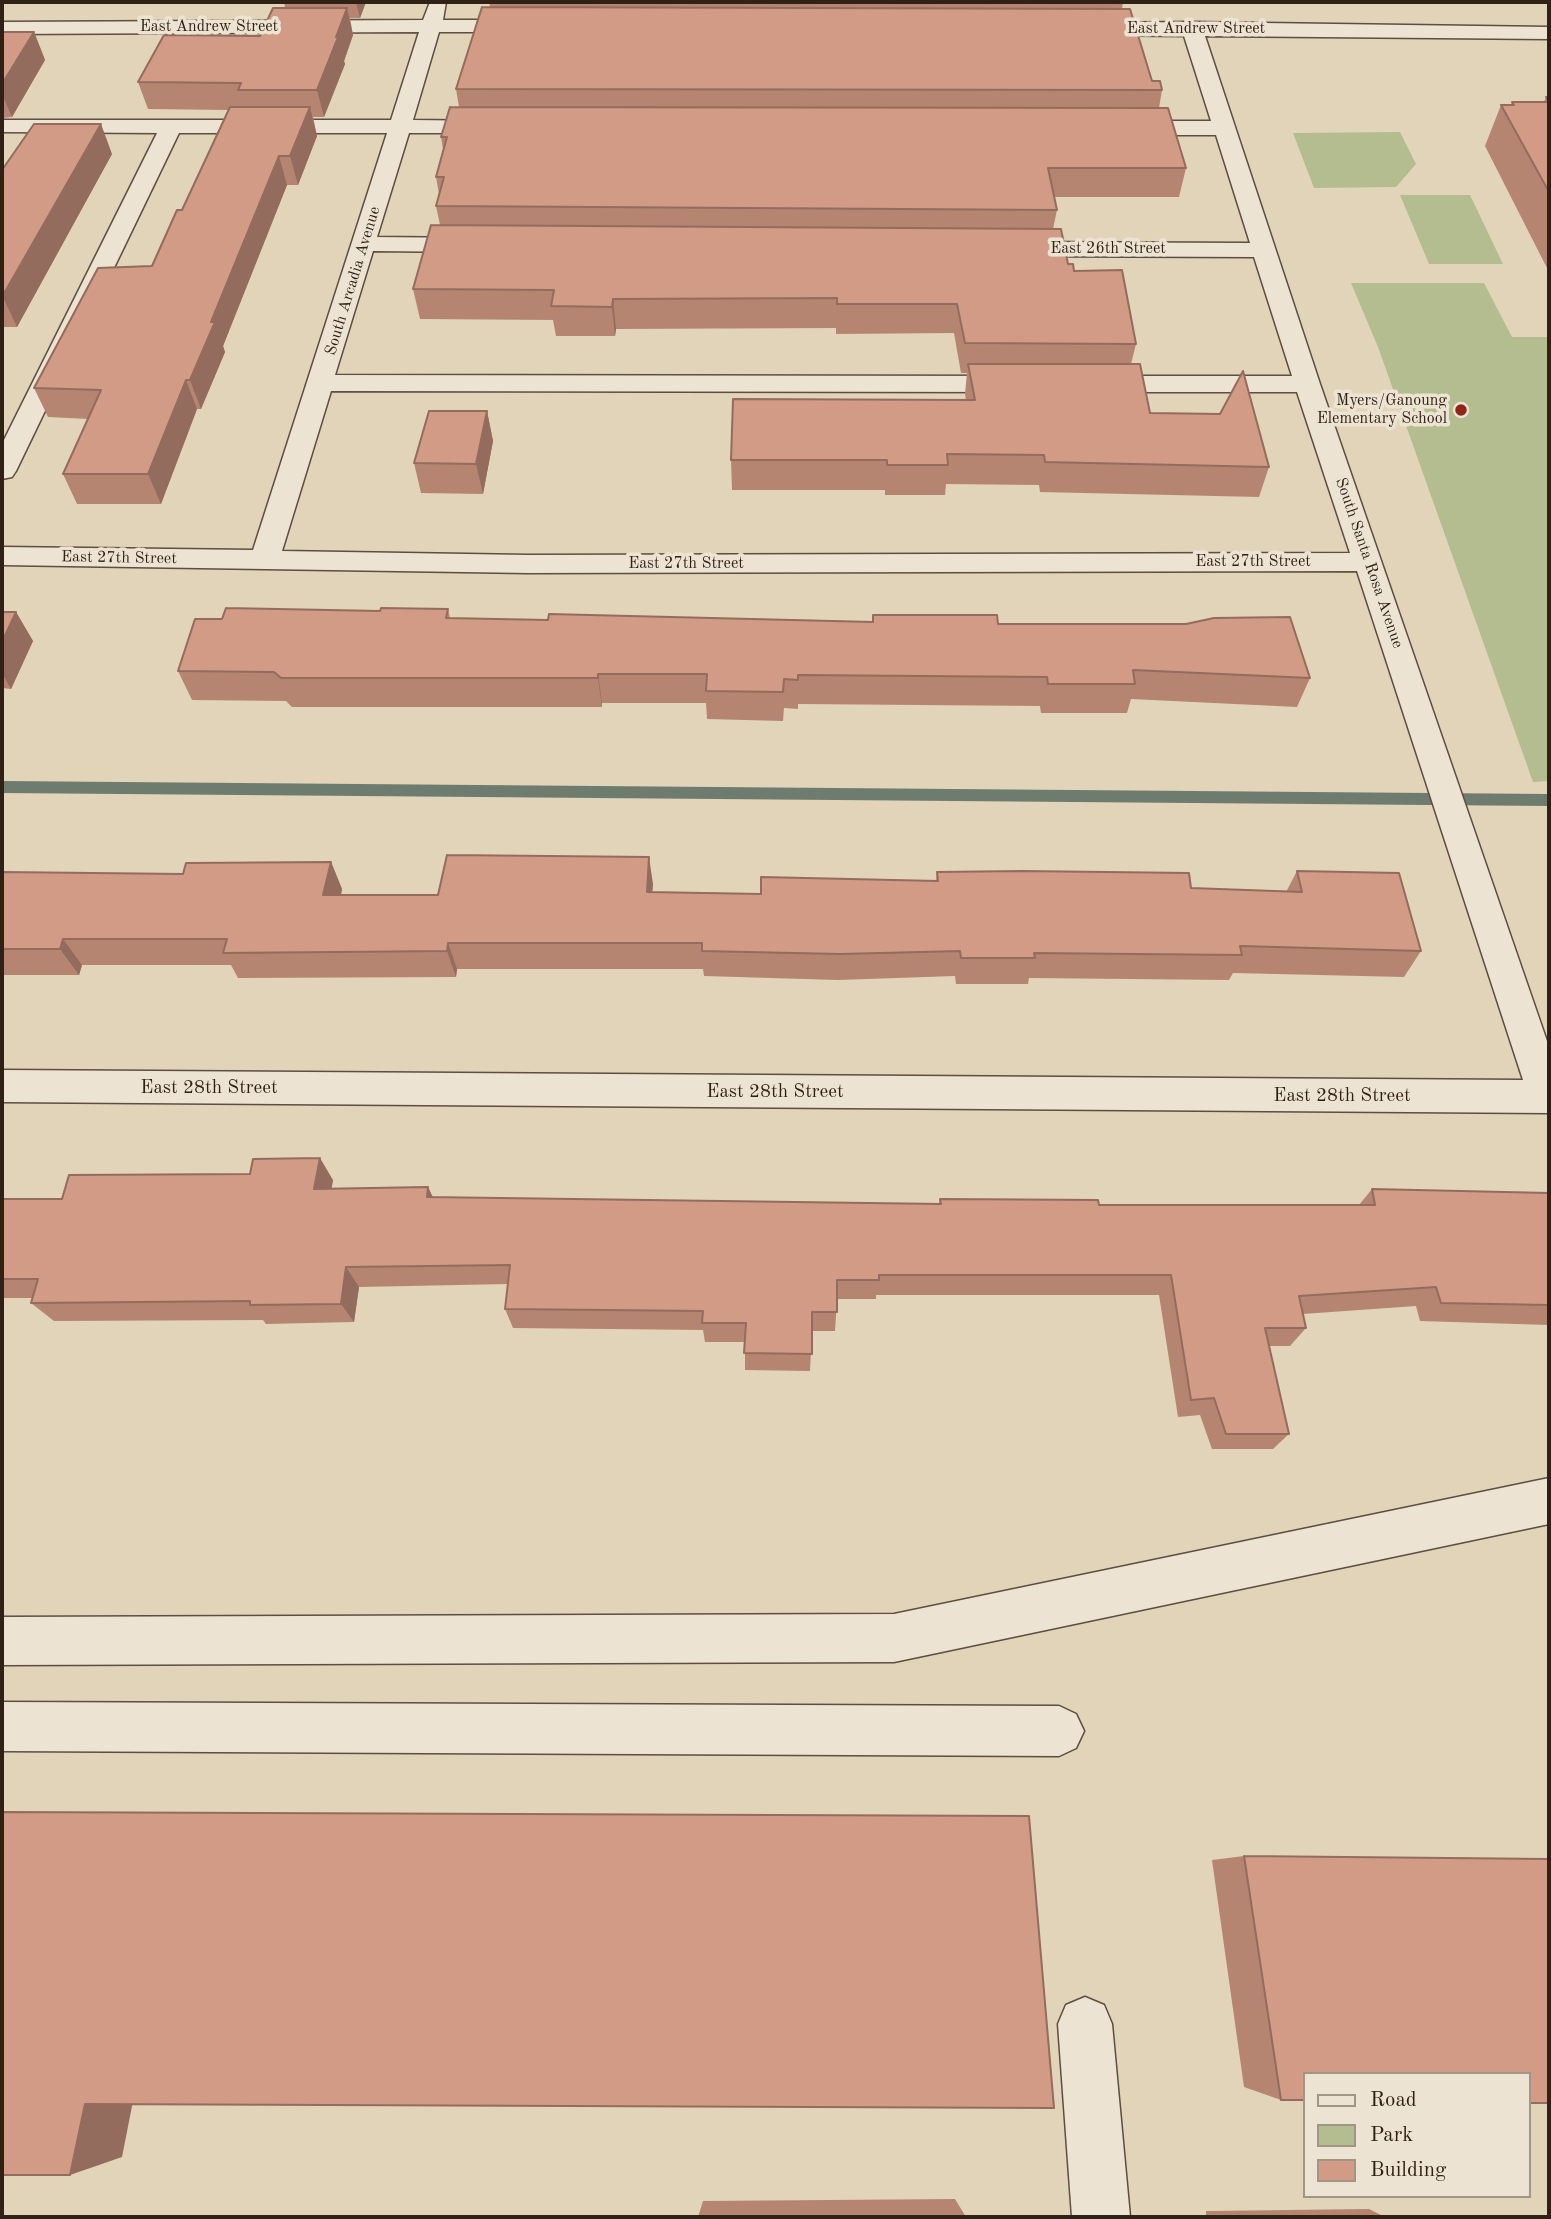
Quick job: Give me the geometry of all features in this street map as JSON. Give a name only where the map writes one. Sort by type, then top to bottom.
[{"type":"street","name":"South Arcadia Avenue","points":[[265,559],[439,2]]},
{"type":"street","points":[[23,28],[35,10]]},
{"type":"street","name":"East Andrew Street","points":[[2,28],[230,18],[431,26],[555,26]]},
{"type":"street","name":"South Santa Rosa Avenue","points":[[1192,28],[1307,384],[1548,1097]]},
{"type":"street","name":"East Andrew Street","points":[[1060,29],[1549,33]]},
{"type":"street","points":[[2,126],[512,127]]},
{"type":"street","points":[[2,471],[171,126]]},
{"type":"street","points":[[1097,128],[1223,128]]},
{"type":"street","points":[[364,244],[502,245]]},
{"type":"street","name":"East 26th Street","points":[[988,248],[1265,250]]},
{"type":"street","points":[[321,383],[1043,384]]},
{"type":"street","points":[[1071,384],[1307,384]]},
{"type":"street","name":"East 27th Street","points":[[2,556],[528,564],[1369,562]]},
{"type":"street","name":"East 28th Street","points":[[2,1086],[1548,1097]]},
{"type":"street","points":[[2,1641],[894,1638],[1549,1501]]},
{"type":"street","points":[[2,1726],[1059,1731]]},
{"type":"street","points":[[1085,2024],[1101,2217]]},
{"type":"green space","points":[[1400,132],[1416,164],[1396,187],[1314,188],[1293,133]]},
{"type":"green space","points":[[1400,195],[1470,195],[1503,264],[1429,264]]},
{"type":"green space","points":[[1351,283],[1484,283],[1512,337],[1549,337],[1549,781],[1533,782],[1378,347]]},
{"type":"building","points":[[482,7],[1130,9],[1152,81],[1160,81],[1162,90],[456,89]]},
{"type":"building","points":[[273,8],[347,8],[317,90],[238,90],[241,83],[138,82],[164,35],[260,36]]},
{"type":"building","points":[[2,32],[34,32],[2,84]]},
{"type":"building","points":[[1512,102],[1549,102],[1549,192],[1501,105],[1514,105]]},
{"type":"building","points":[[230,107],[310,107],[290,156],[279,156],[211,322],[215,322],[190,380],[186,380],[148,474],[63,474],[101,390],[34,388],[98,268],[152,266],[177,210],[182,210]]},
{"type":"building","points":[[450,107],[1168,108],[1186,168],[1048,168],[1057,210],[436,206],[444,177],[436,177],[447,137],[441,137]]},
{"type":"building","points":[[34,124],[101,124],[2,297],[2,170]]},
{"type":"building","points":[[431,225],[1061,229],[1068,264],[1073,264],[1074,271],[1122,270],[1136,344],[965,343],[957,304],[837,304],[837,298],[613,299],[612,307],[551,306],[554,290],[413,289]]},
{"type":"building","points":[[968,364],[1140,364],[1150,413],[1220,414],[1243,371],[1269,467],[1045,462],[1044,455],[947,454],[948,465],[887,465],[887,460],[731,460],[733,399],[975,400]]},
{"type":"building","points":[[429,411],[487,411],[476,464],[414,463]]},
{"type":"building","points":[[226,608],[380,611],[381,608],[448,609],[446,618],[548,620],[549,614],[873,622],[873,615],[997,615],[998,624],[1186,624],[1214,618],[1290,617],[1310,678],[1133,670],[1135,684],[1048,684],[1047,677],[798,675],[798,680],[784,679],[783,692],[706,691],[707,674],[598,674],[598,678],[281,678],[274,672],[178,671],[195,619],[222,619]]},
{"type":"building","points":[[2,612],[16,612],[2,642]]},
{"type":"building","points":[[447,855],[649,857],[647,892],[761,894],[761,877],[938,881],[937,872],[1022,871],[1189,873],[1191,888],[1302,892],[1297,871],[1399,873],[1421,951],[1240,946],[1242,955],[1034,953],[1035,958],[961,958],[960,951],[840,954],[702,951],[702,943],[448,943],[447,951],[223,953],[227,939],[63,939],[60,949],[2,949],[2,872],[183,874],[186,863],[331,862],[323,895],[438,895]]},
{"type":"building","points":[[320,1158],[314,1189],[428,1187],[427,1197],[941,1204],[940,1199],[1098,1200],[1099,1205],[1375,1205],[1372,1189],[1549,1193],[1549,1305],[1441,1303],[1436,1287],[1299,1296],[1306,1328],[1265,1328],[1289,1434],[1226,1434],[1214,1398],[1191,1400],[1171,1275],[879,1275],[879,1280],[837,1280],[837,1312],[812,1312],[812,1354],[744,1353],[746,1323],[702,1323],[703,1311],[505,1309],[510,1265],[346,1267],[341,1304],[250,1305],[250,1301],[31,1303],[38,1279],[2,1279],[2,1199],[62,1199],[69,1175],[250,1174],[253,1159]]},
{"type":"building","points":[[2,1812],[1029,1816],[1054,2108],[85,2104],[70,2175],[2,2175]]},
{"type":"building","points":[[1244,1856],[1549,1859],[1549,2103],[1530,2103],[1530,2072],[1302,2072],[1302,2100],[1281,2100]]},
{"type":"waterway","points":[[2,787],[1549,800]]},
{"type":"place","name":"Myers/Ganoung Elementary School","points":[[1461,410]]}]
